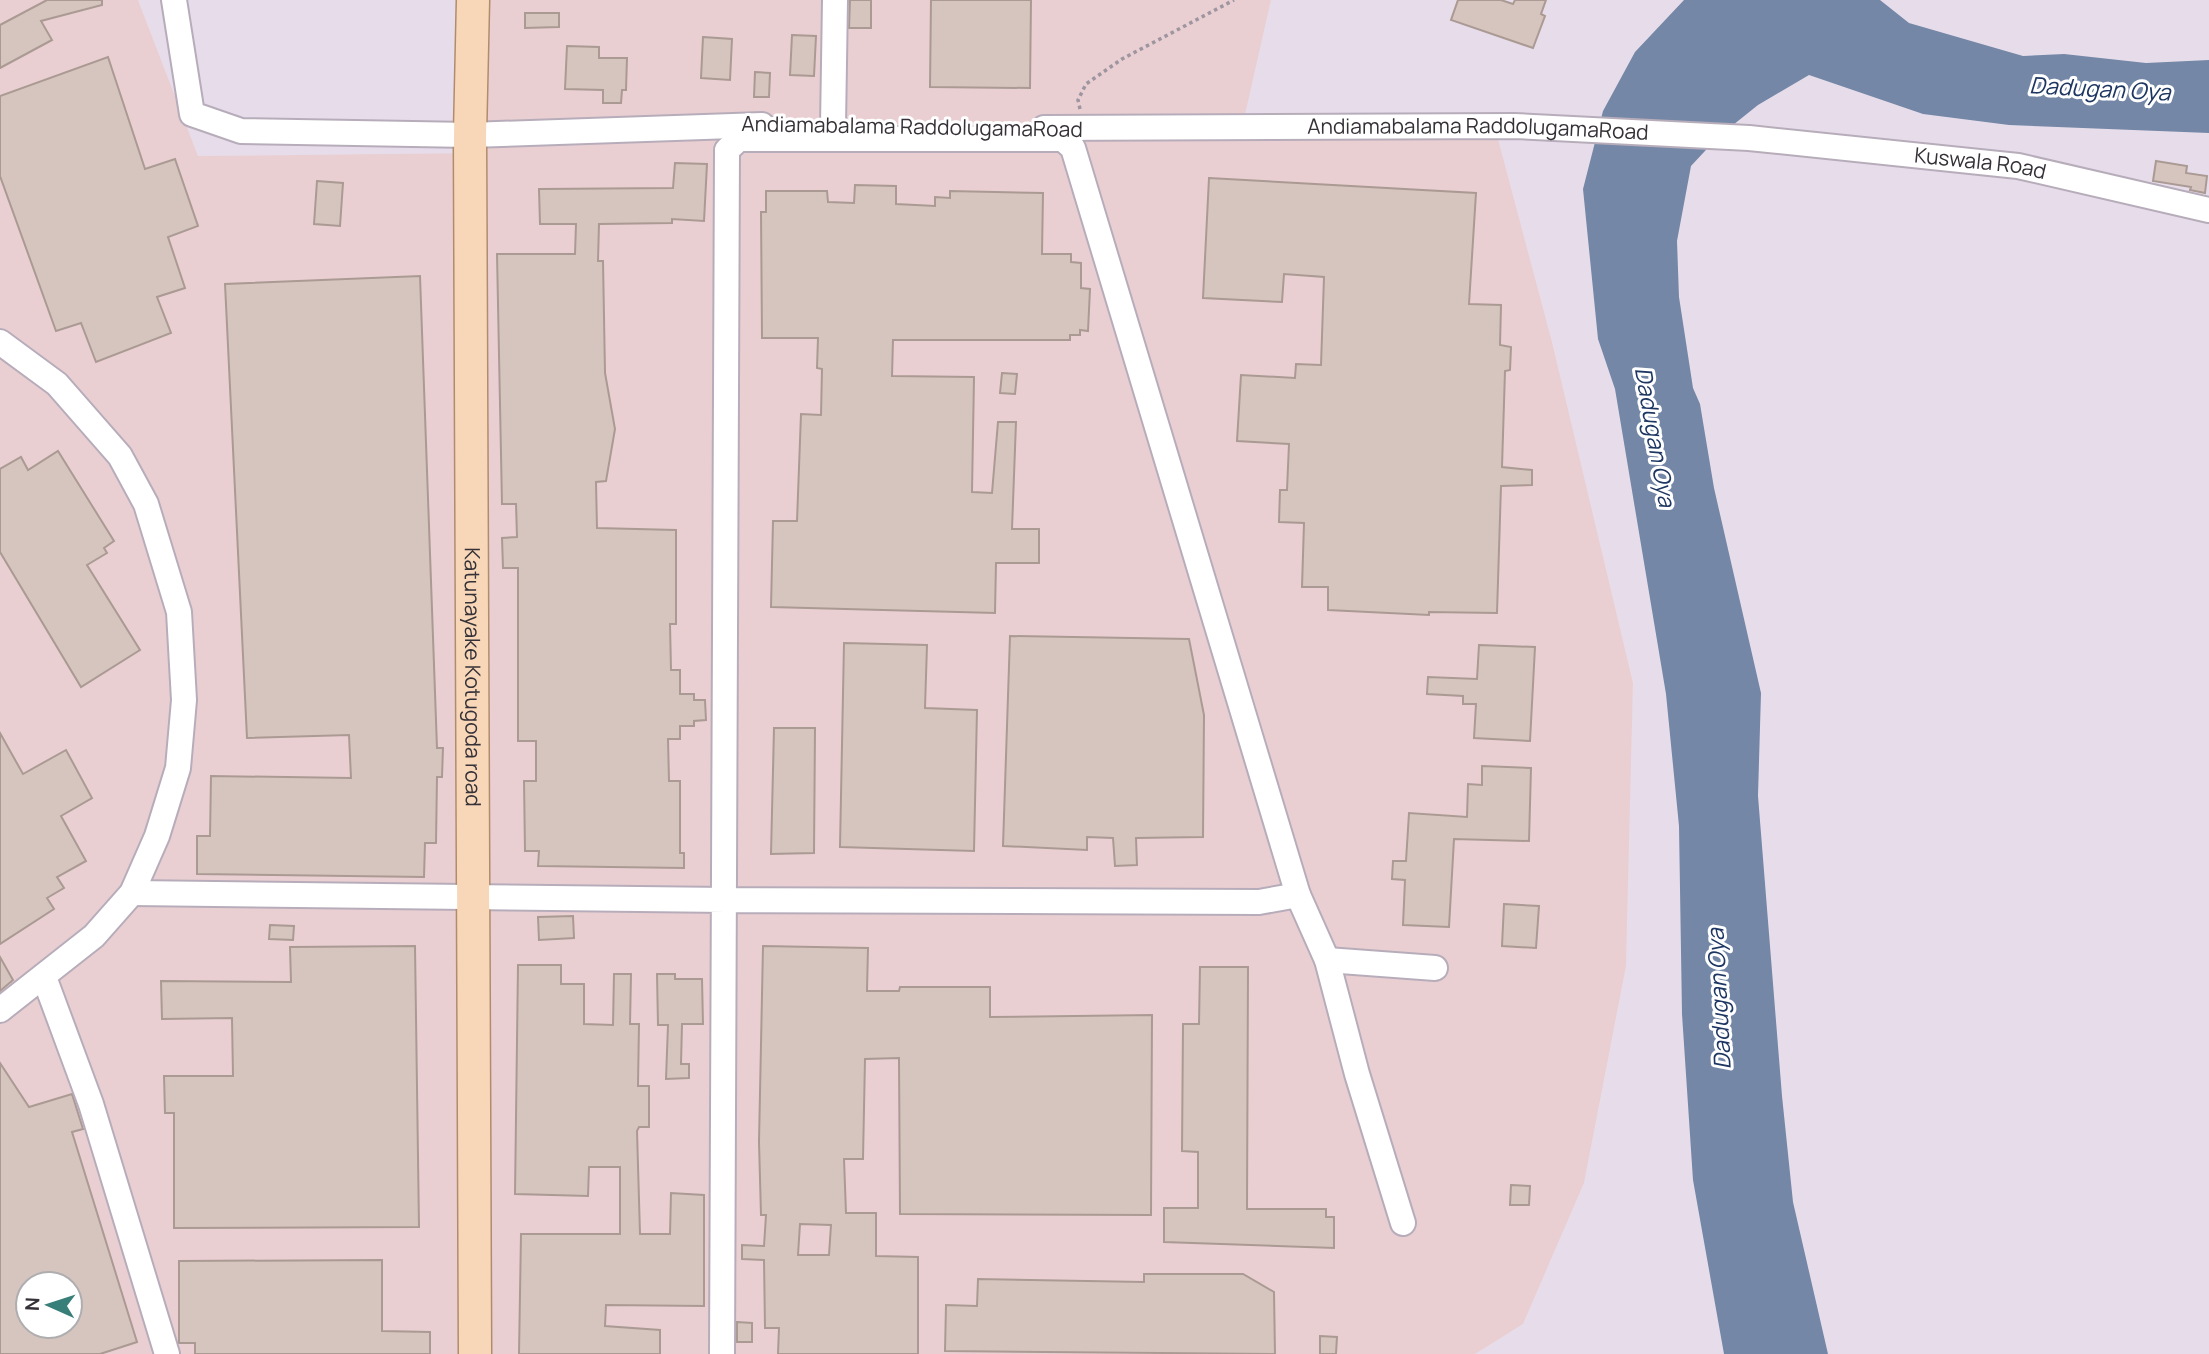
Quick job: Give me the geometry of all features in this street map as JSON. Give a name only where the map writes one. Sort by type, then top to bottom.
[{"type":"main road","name":"Katunayake Kotugoda road","points":[[473,0],[470,135],[475,1354]]},
{"type":"street","name":"Andiamabalama RaddolugamaRoad","points":[[174,0],[192,114],[241,131],[470,135],[730,125],[1086,129],[1515,126],[1749,138]]},
{"type":"street","points":[[833,126],[835,0]]},
{"type":"street","name":"Kuswala Road","points":[[1749,138],[2018,166],[2209,210]]},
{"type":"street","points":[[722,1354],[726,900],[727,150],[739,139],[1063,139],[1073,148],[1298,895],[1327,960],[1357,1074],[1404,1223]]},
{"type":"street","points":[[0,342],[57,384],[120,456],[146,504],[179,612],[184,700],[178,768],[157,836],[132,893],[94,936],[0,1010]]},
{"type":"street","points":[[132,893],[473,898],[1259,902],[1298,895]]},
{"type":"street","points":[[1327,960],[1435,968]]},
{"type":"street","points":[[44,977],[92,1104],[167,1354]]},
{"type":"path","points":[[1086,129],[1078,100],[1086,84],[1122,59],[1234,0]]},
{"type":"shaded area","points":[[0,0],[138,0],[198,156],[479,153],[482,0],[1271,0],[1242,128],[1498,139],[1552,342],[1633,683],[1626,966],[1584,1183],[1523,1324],[1475,1354],[0,1354]]},
{"type":"water","name":"Dadugan Oya","points":[[1684,0],[1880,0],[1909,23],[2023,56],[2064,54],[2146,63],[2209,60],[2209,133],[2009,125],[1923,114],[1809,75],[1758,105],[1718,137],[1691,166],[1677,241],[1679,297],[1693,388],[1700,404],[1714,488],[1761,693],[1758,796],[1782,1096],[1793,1202],[1828,1354],[1724,1354],[1693,1180],[1682,1014],[1679,826],[1666,694],[1615,389],[1598,339],[1583,189],[1603,111],[1635,52]]},
{"type":"building","points":[[47,0],[102,0],[102,5],[41,21],[52,40],[0,68],[0,25]]},
{"type":"building","points":[[850,0],[871,0],[871,28],[849,28]]},
{"type":"building","points":[[931,0],[1031,0],[1030,88],[930,87]]},
{"type":"building","points":[[1458,0],[1501,0],[1513,4],[1515,0],[1546,0],[1541,14],[1545,16],[1533,48],[1451,20]]},
{"type":"building","points":[[525,13],[559,13],[559,27],[525,28]]},
{"type":"building","points":[[792,35],[816,36],[814,76],[790,75]]},
{"type":"building","points":[[703,37],[732,39],[730,80],[701,78]]},
{"type":"building","points":[[567,46],[599,47],[599,58],[627,58],[626,90],[622,90],[621,103],[603,103],[603,90],[565,89]]},
{"type":"building","points":[[108,57],[145,169],[175,159],[198,226],[168,237],[185,288],[157,297],[171,333],[96,362],[81,323],[56,331],[0,176],[0,96]]},
{"type":"building","points":[[755,72],[770,73],[769,97],[754,97]]},
{"type":"building","points":[[2156,161],[2187,166],[2186,173],[2207,176],[2205,193],[2190,190],[2191,187],[2153,181]]},
{"type":"building","points":[[675,163],[707,164],[704,221],[672,219],[672,223],[599,224],[598,261],[603,261],[605,373],[615,429],[606,481],[596,482],[597,528],[676,530],[676,624],[670,624],[671,670],[680,670],[680,694],[694,694],[694,700],[705,700],[706,720],[694,721],[694,726],[680,726],[680,739],[668,739],[669,781],[680,781],[680,853],[684,853],[684,868],[538,866],[539,851],[525,851],[524,781],[536,781],[536,741],[518,741],[518,568],[503,568],[502,538],[517,537],[516,504],[502,504],[497,254],[575,254],[576,224],[540,224],[539,189],[673,188]]},
{"type":"building","points":[[1209,178],[1476,193],[1469,304],[1501,305],[1500,345],[1511,347],[1510,370],[1505,371],[1502,467],[1532,470],[1532,485],[1501,486],[1497,613],[1429,612],[1429,615],[1328,610],[1328,587],[1302,587],[1304,523],[1279,522],[1280,490],[1287,490],[1289,444],[1237,441],[1241,375],[1295,378],[1296,364],[1321,365],[1324,277],[1284,274],[1282,302],[1203,298]]},
{"type":"building","points":[[317,181],[343,183],[340,226],[314,224]]},
{"type":"building","points":[[855,185],[896,186],[896,204],[935,206],[935,197],[950,198],[950,191],[1043,193],[1042,254],[1071,254],[1071,262],[1081,263],[1081,288],[1090,289],[1088,331],[1080,330],[1080,335],[1070,335],[1070,340],[893,340],[892,376],[974,377],[972,492],[992,493],[998,422],[1016,422],[1012,529],[1039,529],[1039,563],[996,563],[995,613],[771,607],[773,521],[797,521],[801,414],[821,415],[822,369],[817,368],[818,338],[762,338],[761,212],[766,212],[766,191],[827,191],[828,202],[854,203]]},
{"type":"building","points":[[420,276],[437,748],[443,748],[442,777],[437,777],[436,843],[425,843],[424,877],[197,874],[197,836],[210,836],[211,776],[351,778],[349,735],[247,738],[225,284]]},
{"type":"building","points":[[1002,373],[1017,374],[1015,394],[1000,393]]},
{"type":"building","points":[[58,451],[114,541],[104,548],[107,553],[87,565],[140,650],[81,687],[0,552],[0,469],[21,457],[28,470]]},
{"type":"building","points":[[1010,636],[1189,639],[1204,715],[1203,837],[1136,838],[1137,865],[1115,866],[1113,838],[1087,837],[1087,850],[1003,846]]},
{"type":"building","points":[[844,643],[927,645],[925,708],[977,710],[974,851],[840,847]]},
{"type":"building","points":[[1479,645],[1535,647],[1530,741],[1474,738],[1476,704],[1463,704],[1463,696],[1427,694],[1428,677],[1477,679]]},
{"type":"building","points":[[774,728],[815,728],[814,853],[771,854]]},
{"type":"building","points":[[0,733],[23,774],[66,750],[92,798],[61,816],[86,861],[57,877],[64,888],[47,898],[54,909],[0,944]]},
{"type":"building","points":[[1482,766],[1531,768],[1529,841],[1454,839],[1449,927],[1403,925],[1405,880],[1392,879],[1393,861],[1406,861],[1409,813],[1467,817],[1468,784],[1482,785]]},
{"type":"building","points":[[1504,904],[1539,906],[1536,948],[1502,946]]},
{"type":"building","points":[[573,916],[574,938],[539,940],[538,917]]},
{"type":"building","points":[[270,925],[294,926],[293,940],[269,939]]},
{"type":"building","points":[[415,946],[419,1227],[174,1228],[174,1113],[165,1113],[164,1076],[233,1076],[232,1018],[162,1019],[161,981],[291,982],[290,947]]},
{"type":"building","points":[[763,946],[868,948],[867,991],[899,991],[900,987],[990,987],[990,1017],[1152,1015],[1151,1215],[900,1214],[899,1058],[865,1059],[863,1159],[844,1159],[846,1213],[876,1213],[876,1256],[918,1257],[918,1354],[778,1354],[779,1328],[765,1328],[764,1260],[742,1259],[742,1245],[764,1246],[766,1215],[761,1215],[759,1142]],"holes":[[[800,1224],[831,1225],[829,1255],[798,1255]]]},
{"type":"building","points":[[0,957],[13,980],[0,991]]},
{"type":"building","points":[[518,965],[561,965],[561,984],[584,984],[584,1024],[613,1025],[614,974],[631,974],[630,1024],[639,1024],[638,1086],[649,1086],[649,1127],[639,1127],[637,1131],[640,1234],[670,1234],[671,1193],[704,1195],[704,1306],[606,1305],[605,1326],[660,1330],[660,1354],[519,1354],[521,1234],[620,1234],[620,1167],[589,1167],[588,1196],[515,1194]]},
{"type":"building","points":[[1200,967],[1248,967],[1247,1209],[1326,1209],[1326,1217],[1334,1217],[1334,1248],[1164,1242],[1164,1208],[1198,1208],[1198,1152],[1182,1151],[1183,1024],[1199,1024]]},
{"type":"building","points":[[657,974],[675,974],[675,979],[702,979],[703,1024],[682,1024],[681,1064],[689,1064],[689,1078],[666,1079],[668,1025],[658,1025]]},
{"type":"building","points":[[0,1063],[29,1107],[72,1094],[83,1129],[72,1132],[137,1342],[100,1354],[0,1354]]},
{"type":"building","points":[[1511,1185],[1530,1186],[1529,1205],[1510,1205]]},
{"type":"building","points":[[382,1260],[382,1331],[430,1332],[430,1354],[195,1354],[195,1343],[179,1343],[179,1261]]},
{"type":"building","points":[[1144,1274],[1243,1274],[1274,1292],[1275,1354],[945,1351],[946,1305],[977,1306],[978,1279],[1144,1282]]},
{"type":"building","points":[[737,1322],[752,1323],[752,1342],[737,1342]]},
{"type":"building","points":[[1320,1336],[1337,1337],[1336,1354],[1320,1354]]}]
